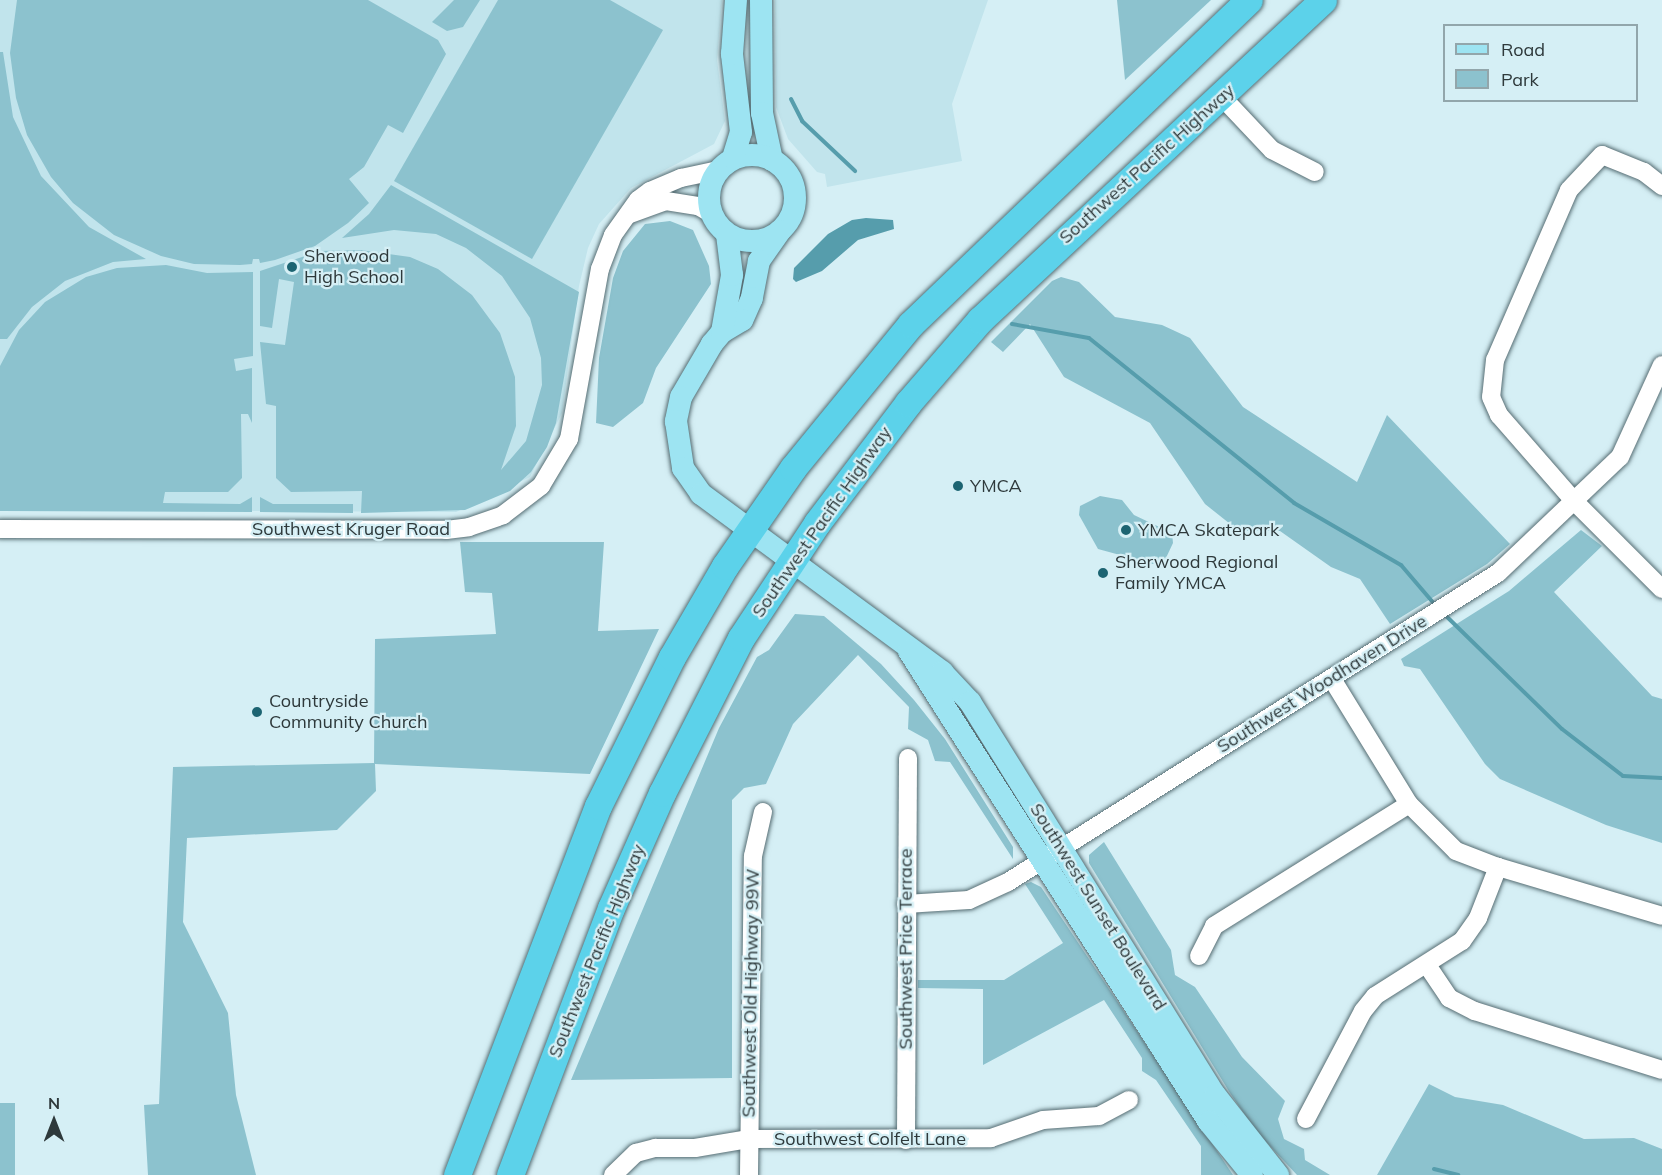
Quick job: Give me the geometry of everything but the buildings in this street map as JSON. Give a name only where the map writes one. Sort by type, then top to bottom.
[{"type":"highway","points":[[457,1175],[598,806],[688,626],[750,529],[806,452],[911,324],[1249,0]]},
{"type":"highway","name":"Southwest Pacific Highway","points":[[510,1175],[611,908],[662,793],[735,648],[793,559],[879,439],[980,320],[1066,237],[1222,97],[1323,0]]},
{"type":"main road","points":[[722,332],[732,275],[727,234],[710,213],[709,191],[726,164],[741,132],[732,54],[736,0]]},
{"type":"main road","points":[[722,332],[742,320],[752,298],[759,261],[794,211],[793,181],[772,160],[762,113],[761,0]]},
{"type":"main road","points":[[726,164],[746,155],[772,160]]},
{"type":"main road","points":[[727,234],[754,241],[780,231]]},
{"type":"main road","name":"Southwest Sunset Boulevard","points":[[722,332],[693,372],[681,397],[676,421],[677,451],[683,468],[701,494],[793,559],[908,650],[925,681],[1052,852],[1248,1142],[1278,1175]]},
{"type":"main road","name":"Southwest Sunset Boulevard","points":[[1052,852],[1209,1122],[1252,1175]]},
{"type":"street","points":[[1222,97],[1272,150],[1315,172]]},
{"type":"street","points":[[1662,186],[1644,172],[1602,155],[1569,190],[1496,360],[1491,397],[1499,415],[1575,502],[1662,589]]},
{"type":"street","name":"Southwest Kruger Road","points":[[0,528],[453,530],[503,515],[541,486],[566,448],[603,260],[613,235],[638,200],[650,191],[681,178],[726,164]]},
{"type":"street","points":[[630,214],[666,201],[698,206],[710,213]]},
{"type":"street","name":"Southwest Woodhaven Drive","points":[[906,904],[969,900],[1052,852],[1332,679],[1498,573],[1620,457],[1655,400],[1662,364]]},
{"type":"street","points":[[1332,679],[1409,804],[1456,851],[1498,867],[1662,916]]},
{"type":"street","name":"Southwest Price Terrace","points":[[906,1140],[908,758]]},
{"type":"street","points":[[1199,956],[1214,926],[1409,804]]},
{"type":"street","name":"Southwest Old Highway 99W","points":[[749,1175],[753,856],[763,812]]},
{"type":"street","points":[[1306,1119],[1363,1011],[1375,996],[1427,965],[1462,940],[1478,918],[1498,867]]},
{"type":"street","points":[[1427,965],[1449,998],[1475,1011],[1662,1070]]},
{"type":"street","name":"Southwest Colfelt Lane","points":[[613,1175],[636,1153],[655,1148],[695,1148],[749,1139],[991,1138],[1043,1120],[1099,1116],[1130,1100]]},
{"type":"shaded area","name":"Sherwood High School","points":[[0,0],[722,0],[717,60],[725,121],[714,144],[631,188],[599,224],[588,248],[579,286],[562,413],[530,477],[456,512],[0,510]]},
{"type":"shaded area","points":[[775,0],[988,0],[952,104],[962,161],[827,187],[825,174],[817,172],[788,139],[776,107]]},
{"type":"shaded area","points":[[866,218],[893,220],[894,229],[858,240],[822,271],[796,282],[793,279],[794,268],[828,234],[852,220]]},
{"type":"green space","points":[[17,0],[368,0],[438,40],[446,54],[403,133],[388,125],[364,167],[349,179],[369,203],[348,223],[315,246],[275,260],[260,263],[259,259],[253,259],[252,264],[240,265],[194,264],[161,256],[114,235],[73,203],[51,177],[27,135],[16,98],[10,53]]},
{"type":"green space","points":[[454,0],[480,0],[463,27],[447,31],[432,22]]},
{"type":"green space","points":[[498,0],[610,0],[663,30],[532,259],[394,181]]},
{"type":"green space","points":[[1117,0],[1211,0],[1125,80]]},
{"type":"green space","points":[[0,52],[3,52],[13,117],[41,176],[89,227],[146,259],[113,262],[65,281],[32,307],[7,339],[0,339]]},
{"type":"green space","points":[[391,185],[579,292],[556,423],[547,447],[531,472],[510,491],[465,510],[361,513],[362,491],[291,492],[276,478],[276,406],[266,404],[260,342],[285,345],[294,282],[279,279],[272,328],[260,326],[260,271],[320,251],[360,250],[410,257],[438,269],[472,295],[500,333],[515,377],[516,426],[501,470],[526,441],[542,385],[541,358],[530,318],[502,276],[466,248],[436,234],[394,230],[342,238],[369,214]]},
{"type":"green space","points":[[670,221],[693,230],[709,266],[711,284],[656,368],[643,403],[613,427],[596,423],[599,358],[613,278],[623,251],[645,224]]},
{"type":"green space","points":[[166,265],[207,273],[253,272],[253,356],[234,359],[236,371],[252,368],[252,423],[248,414],[241,414],[242,478],[228,492],[165,492],[163,503],[240,504],[252,497],[252,512],[0,511],[0,366],[19,330],[45,302],[86,277],[117,268]]},
{"type":"green space","points":[[1061,277],[1079,282],[1115,317],[1162,325],[1190,338],[1243,407],[1357,482],[1387,415],[1510,544],[1487,564],[1390,624],[1360,579],[1331,567],[1280,531],[1239,531],[1205,504],[1150,423],[1064,377],[1030,324],[1003,352],[991,342],[1052,281]]},
{"type":"green space","name":"YMCA Skatepark","points":[[1100,496],[1122,500],[1134,515],[1172,533],[1173,543],[1165,560],[1153,564],[1098,549],[1079,515],[1080,506]]},
{"type":"green space","points":[[260,497],[273,504],[353,504],[353,513],[260,512]]},
{"type":"green space","points":[[1581,530],[1602,546],[1554,592],[1652,696],[1662,699],[1662,843],[1606,825],[1500,779],[1485,764],[1420,669],[1404,666],[1401,659],[1509,591]]},
{"type":"green space","points":[[460,542],[604,542],[598,631],[659,629],[590,774],[375,764],[376,791],[337,830],[187,838],[183,922],[228,1013],[236,1095],[256,1175],[148,1175],[144,1105],[159,1104],[173,767],[374,763],[375,639],[496,634],[492,593],[465,592]]},
{"type":"green space","points":[[795,614],[824,616],[881,664],[914,700],[945,739],[1013,847],[1013,859],[950,762],[935,761],[928,740],[908,729],[909,707],[858,655],[793,724],[766,784],[744,788],[732,800],[732,1078],[571,1080],[719,728],[757,657],[769,650]]},
{"type":"green space","points":[[1104,842],[1171,950],[1175,975],[1195,987],[1242,1057],[1285,1101],[1278,1119],[1284,1139],[1304,1149],[1305,1160],[1330,1175],[1297,1175],[1256,1131],[1230,1093],[1089,863],[1089,855]]},
{"type":"green space","points":[[1031,882],[1041,887],[1233,1175],[1201,1175],[1201,1146],[1156,1080],[1142,1071],[1142,1058],[1104,1000],[983,1065],[983,989],[918,988],[918,980],[1004,980],[1063,943],[1025,884]]},
{"type":"green space","points":[[1429,1084],[1455,1097],[1503,1105],[1584,1139],[1634,1138],[1662,1149],[1662,1175],[1377,1175]]},
{"type":"green space","points":[[0,1103],[15,1103],[15,1175],[0,1175]]},
{"type":"waterway","points":[[791,99],[802,121],[855,171]]},
{"type":"waterway","points":[[1012,324],[1089,338],[1294,503],[1401,565],[1436,606]]},
{"type":"waterway","points":[[1443,613],[1562,729],[1623,776],[1662,778]]},
{"type":"waterway","points":[[1434,1169],[1458,1175]]},
{"type":"place","name":"Sherwood High School","points":[[292,267]]},
{"type":"place","name":"YMCA","points":[[958,486]]},
{"type":"place","name":"YMCA Skatepark","points":[[1126,530]]},
{"type":"place","name":"Sherwood Regional Family YMCA","points":[[1103,573]]},
{"type":"place","name":"Countryside Community Church","points":[[257,712]]}]
